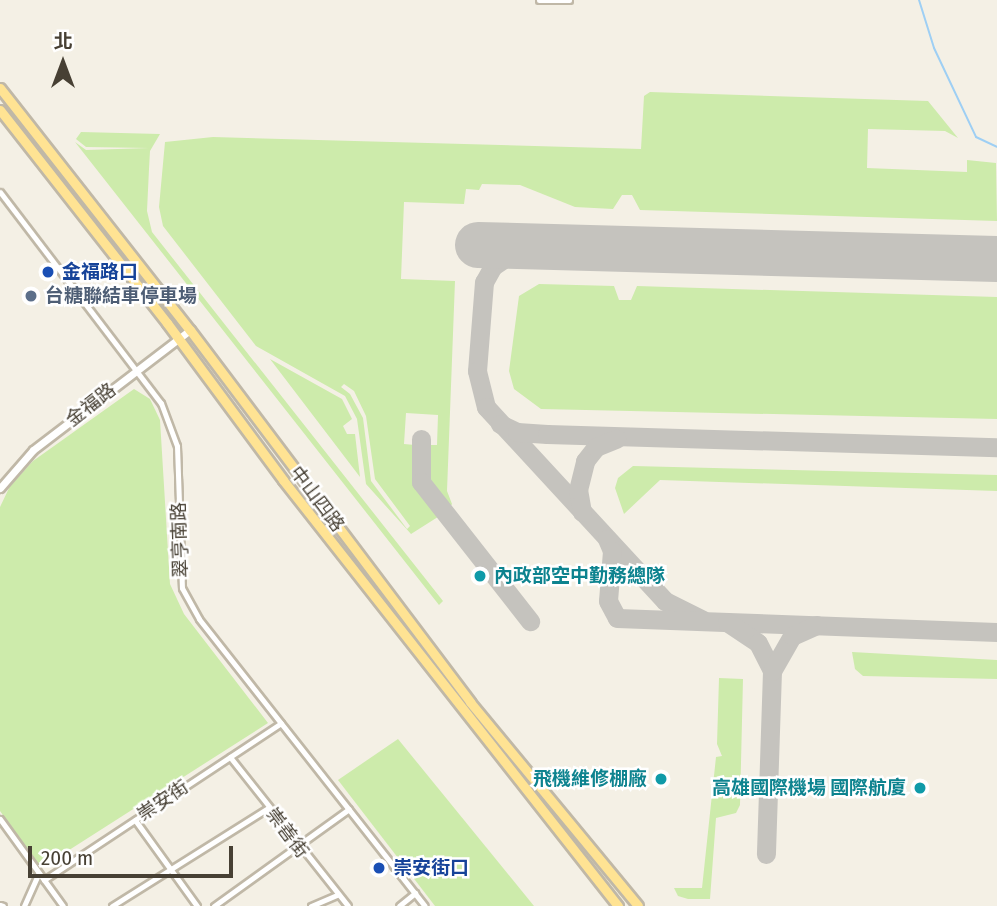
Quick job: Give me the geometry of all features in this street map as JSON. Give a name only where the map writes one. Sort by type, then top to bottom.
[{"type":"main road","name":"中山四路","points":[[0,88],[190,330],[470,702],[638,906]]},
{"type":"main road","name":"中山四路","points":[[0,110],[178,339],[282,480],[618,906]]},
{"type":"street","points":[[539,0],[569,0]]},
{"type":"street","name":"翠亨南路","points":[[0,192],[155,391],[177,446],[182,588],[199,619],[425,906]]},
{"type":"street","name":"金福路","points":[[0,488],[33,450],[190,330]]},
{"type":"street","name":"崇安街","points":[[44,880],[281,723]]},
{"type":"street","name":"崇善街","points":[[230,757],[300,849],[348,906]]},
{"type":"street","points":[[112,906],[268,808]]},
{"type":"street","points":[[214,906],[300,849],[349,809]]},
{"type":"street","points":[[135,820],[197,906]]},
{"type":"street","points":[[0,821],[63,906]]},
{"type":"street","points":[[24,906],[38,873]]},
{"type":"street","points":[[399,906],[415,892]]},
{"type":"street","points":[[311,906],[337,895]]},
{"type":"street","points":[[125,898],[130,906]]},
{"type":"green space","points":[[650,92],[928,101],[958,138],[945,131],[868,129],[867,168],[967,172],[967,160],[996,163],[997,221],[640,210],[632,195],[622,195],[613,209],[575,207],[520,185],[482,184],[479,190],[466,189],[464,204],[404,202],[401,279],[455,281],[447,491],[452,504],[449,509],[425,479],[425,445],[437,445],[438,415],[406,413],[404,444],[415,445],[416,482],[441,515],[411,534],[366,484],[357,419],[345,396],[256,346],[163,226],[159,207],[165,142],[213,137],[641,149],[644,96]],"holes":[[[344,384],[354,391],[366,416],[375,479],[410,526],[407,529],[371,481],[363,418],[350,394],[341,387]]]},
{"type":"green space","points":[[81,132],[160,134],[150,151],[147,211],[152,232],[443,601],[439,605],[75,142],[86,150],[149,148],[86,147],[76,139]]},
{"type":"green space","points":[[539,284],[614,286],[619,300],[631,300],[637,286],[997,297],[997,419],[541,409],[514,389],[509,371],[519,296]]},
{"type":"green space","points":[[270,359],[342,399],[352,419],[343,426],[347,434],[355,434],[360,477]]},
{"type":"green space","points":[[134,389],[150,399],[160,420],[170,584],[184,614],[268,723],[41,868],[0,811],[0,507],[10,486],[33,461]]},
{"type":"green space","points":[[633,466],[997,475],[997,491],[660,480],[624,514],[615,488],[618,478]]},
{"type":"green space","points":[[852,652],[997,660],[997,679],[863,676],[855,669]]},
{"type":"green space","points":[[719,678],[743,679],[740,805],[736,813],[716,818],[710,899],[688,899],[678,896],[674,888],[702,888],[716,757],[722,756],[717,744]]},
{"type":"green space","points":[[398,739],[534,906],[435,906],[338,780]]},
{"type":"waterway","points":[[919,0],[934,48],[976,137],[997,147]]},
{"type":"taxiway","points":[[542,247],[511,254],[493,266],[484,282],[477,371],[486,407],[665,601],[703,620]]},
{"type":"taxiway","points":[[500,424],[517,432],[547,434],[997,447]]},
{"type":"taxiway","points":[[421,439],[421,482],[530,621]]},
{"type":"taxiway","points":[[582,512],[578,490],[585,461],[596,447],[616,439]]},
{"type":"taxiway","points":[[607,539],[612,551],[608,601],[617,618],[997,632]]},
{"type":"taxiway","points":[[727,622],[758,643],[772,671],[766,854]]},
{"type":"taxiway","points":[[772,671],[792,636],[817,625]]},
{"type":"runway","points":[[478,245],[997,259]]},
{"type":"place","name":"金福路口","points":[[48,272]]},
{"type":"place","name":"台糖聯結車停車場","points":[[31,296]]},
{"type":"place","name":"內政部空中勤務總隊","points":[[480,576]]},
{"type":"place","name":"飛機維修棚廠","points":[[661,779]]},
{"type":"place","name":"高雄國際機場 國際航廈","points":[[920,788]]},
{"type":"place","name":"崇安街口","points":[[379,868]]}]
